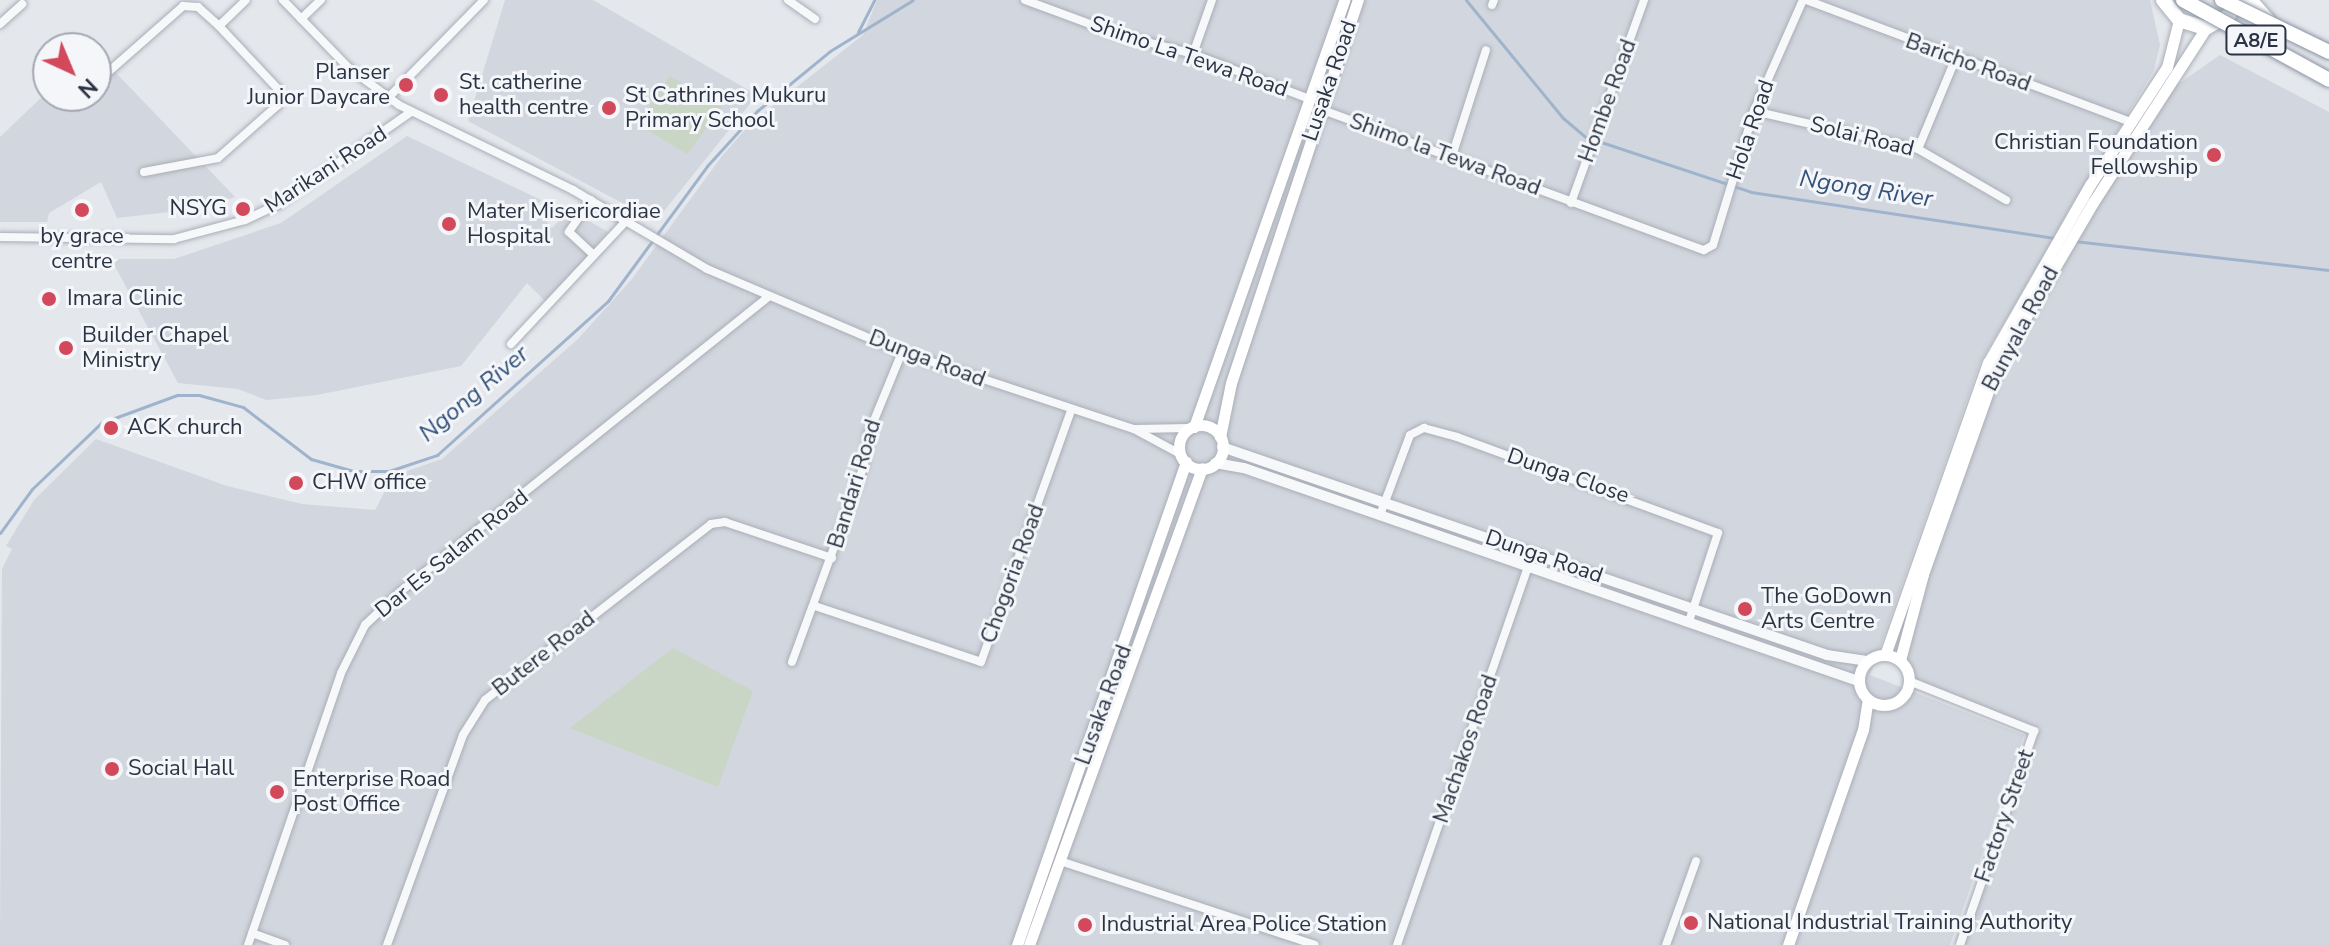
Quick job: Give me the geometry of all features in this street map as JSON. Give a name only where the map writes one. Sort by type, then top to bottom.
[{"type":"highway","name":"A8/E","points":[[2183,0],[2329,82]]},
{"type":"highway","name":"A8/E","points":[[2222,0],[2329,52]]},
{"type":"highway","points":[[2211,26],[2238,0]]},
{"type":"highway","points":[[2250,0],[2270,21],[2329,58]]},
{"type":"highway","points":[[2163,1],[2179,20],[2211,26],[2329,82]]},
{"type":"main road","name":"Lusaka Road","points":[[1192,428],[1344,0]]},
{"type":"main road","name":"Lusaka Road","points":[[1221,442],[1231,383],[1319,108],[1358,0]]},
{"type":"main road","name":"Bunyala Road","points":[[1885,655],[1988,363],[2167,67],[2179,20]]},
{"type":"main road","name":"Bunyala Road","points":[[1900,660],[1923,574],[1997,366],[2092,204],[2211,26]]},
{"type":"main road","points":[[1210,427],[1221,442],[1215,463],[1202,468],[1183,458],[1181,439],[1192,428],[1210,427]]},
{"type":"main road","name":"Lusaka Road","points":[[1017,945],[1183,458]]},
{"type":"main road","name":"Lusaka Road","points":[[1029,945],[1202,468]]},
{"type":"main road","points":[[1788,945],[1863,730],[1868,700],[1858,681],[1867,661],[1885,655],[1900,660],[1909,681],[1901,699],[1884,706],[1863,730]]},
{"type":"main road","points":[[1868,700],[1884,706]]},
{"type":"street","points":[[219,26],[246,0]]},
{"type":"street","name":"Dunga Road","points":[[283,0],[349,68],[388,98],[591,200],[767,298],[902,352],[1071,411],[1134,429],[1183,458]]},
{"type":"street","points":[[301,19],[321,0]]},
{"type":"street","points":[[388,98],[484,0]]},
{"type":"street","points":[[788,0],[815,19]]},
{"type":"street","name":"Shimo La Tewa Road","points":[[1025,0],[1193,54],[1307,98]]},
{"type":"street","points":[[1193,54],[1212,0]]},
{"type":"street","name":"Hombe Road","points":[[1571,203],[1644,0]]},
{"type":"street","name":"Baricho Road","points":[[1805,0],[1955,60],[2131,122]]},
{"type":"street","name":"Hola Road","points":[[1695,249],[1713,245],[1754,111],[1805,0]]},
{"type":"street","points":[[0,24],[22,1]]},
{"type":"street","points":[[112,69],[183,6],[198,7],[278,89],[278,105],[218,158],[144,172]]},
{"type":"street","points":[[1452,156],[1486,50]]},
{"type":"street","points":[[1918,149],[1955,60]]},
{"type":"street","name":"Shimo la Tewa Road","points":[[1319,108],[1695,249]]},
{"type":"street","name":"Solai Road","points":[[1754,111],[1918,149],[2006,200]]},
{"type":"street","name":"Marikani Road","points":[[0,237],[174,239],[234,224],[279,204],[411,112]]},
{"type":"street","points":[[591,200],[569,232],[594,255]]},
{"type":"street","points":[[511,344],[626,221]]},
{"type":"street","name":"Dar Es Salam Road","points":[[248,945],[341,673],[365,625],[400,592],[767,298]]},
{"type":"street","name":"Bandari Road","points":[[792,662],[815,606],[870,446],[868,435],[902,352]]},
{"type":"street","name":"Chogoria Road","points":[[815,606],[981,662],[1071,411]]},
{"type":"street","name":"Dunga Road","points":[[1134,429],[1192,428]]},
{"type":"street","name":"Dunga Close","points":[[1382,510],[1410,435],[1424,428],[1457,437],[1718,533],[1689,621]]},
{"type":"street","name":"Dunga Road","points":[[1221,442],[1382,510],[1528,565],[1858,681]]},
{"type":"street","name":"Dunga Road","points":[[1215,463],[1533,553],[1827,655],[1867,661]]},
{"type":"street","name":"Butere Road","points":[[387,945],[463,735],[485,700],[711,524],[725,522],[832,558]]},
{"type":"street","name":"Machakos Road","points":[[1397,945],[1533,553]]},
{"type":"street","name":"Factory Street","points":[[1909,681],[2034,731],[1960,945]]},
{"type":"street","points":[[1060,861],[1315,945]]},
{"type":"street","points":[[1666,945],[1696,861]]},
{"type":"street","points":[[252,933],[285,945]]},
{"type":"shaded area","name":"St Cathrines Mukuru Primary School","points":[[505,0],[593,0],[757,95],[656,221],[468,121]]},
{"type":"shaded area","points":[[877,0],[2150,0],[2160,45],[2154,70],[1980,363],[1870,675],[2024,735],[1950,945],[0,945],[2,569],[12,549],[6,546],[34,500],[96,439],[227,486],[302,504],[375,510],[393,476],[442,459],[579,338],[632,279],[722,156],[750,124],[863,35]]},
{"type":"shaded area","points":[[2220,55],[2329,112],[2329,945],[1964,945],[2040,728],[1909,682],[1892,652],[1989,382],[2117,168],[2174,87]]},
{"type":"shaded area","points":[[112,69],[235,197],[196,209],[117,218],[101,182],[49,213],[47,222],[0,222],[0,137],[32,106],[32,112],[112,112]]},
{"type":"shaded area","points":[[407,136],[541,200],[535,208],[552,228],[570,210],[608,232],[548,304],[527,283],[461,366],[317,395],[266,400],[238,389],[178,383],[111,259],[174,259],[281,223]]},
{"type":"green space","points":[[670,76],[722,107],[687,154],[637,124]]},
{"type":"green space","points":[[673,648],[753,691],[718,787],[570,728]]},
{"type":"waterway","name":"Ngong River","points":[[858,32],[874,0]]},
{"type":"waterway","name":"Ngong River","points":[[0,533],[32,489],[101,423],[177,395],[199,395],[243,407],[311,459],[353,471],[389,471],[437,455],[608,301],[707,166],[757,111],[830,51],[913,0]]},
{"type":"waterway","name":"Ngong River","points":[[1466,0],[1563,118],[1586,137],[1751,192],[2055,238]]},
{"type":"waterway","name":"Ngong River","points":[[2074,241],[2329,270]]},
{"type":"place","name":"Planser Junior Daycare","points":[[406,85]]},
{"type":"place","name":"St. catherine health centre","points":[[441,95]]},
{"type":"place","name":"St Cathrines Mukuru Primary School","points":[[609,108]]},
{"type":"place","name":"Christian Foundation Fellowship","points":[[2214,155]]},
{"type":"place","name":"NSYG","points":[[243,209]]},
{"type":"place","name":"by grace centre","points":[[82,210]]},
{"type":"place","name":"Mater Misericordiae Hospital","points":[[449,224]]},
{"type":"place","name":"Imara Clinic","points":[[49,299]]},
{"type":"place","name":"Builder Chapel Ministry","points":[[66,348]]},
{"type":"place","name":"ACK church","points":[[111,428]]},
{"type":"place","name":"CHW office","points":[[296,483]]},
{"type":"place","name":"The GoDown Arts Centre","points":[[1745,609]]},
{"type":"place","name":"Social Hall","points":[[112,769]]},
{"type":"place","name":"Enterprise Road Post Office","points":[[277,792]]},
{"type":"place","name":"National Industrial Training Authority","points":[[1691,923]]},
{"type":"place","name":"Industrial Area Police Station","points":[[1085,925]]}]
